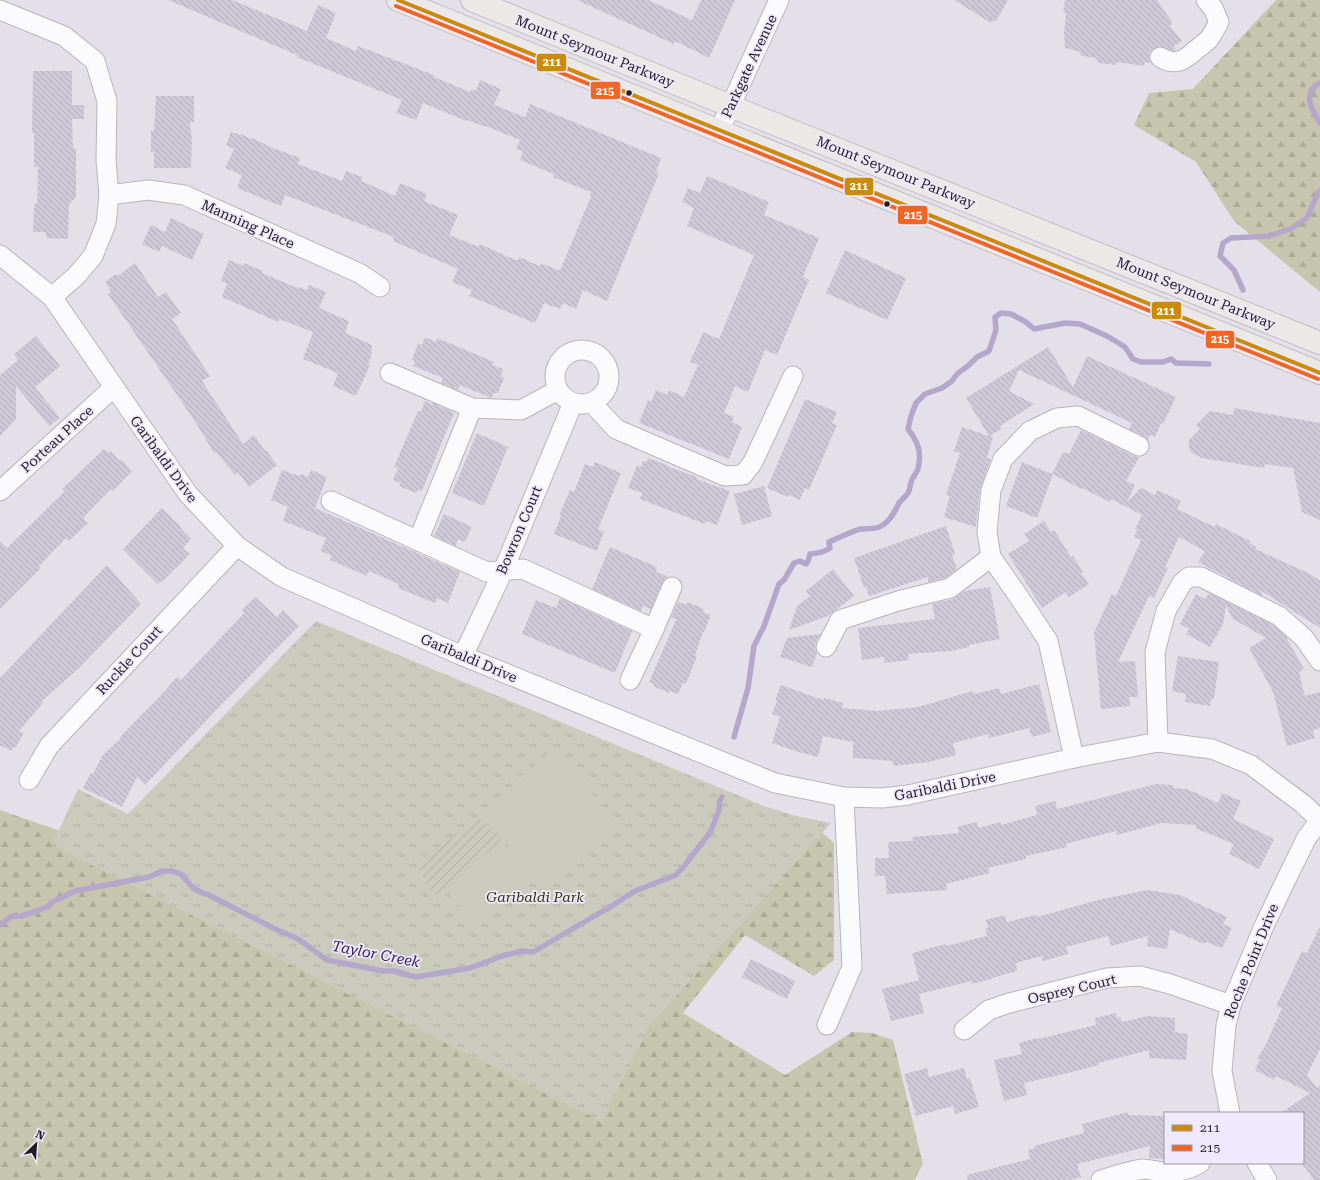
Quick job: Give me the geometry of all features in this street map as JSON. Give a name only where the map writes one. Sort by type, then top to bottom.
[{"type":"main road","name":"Mount Seymour Parkway","points":[[398,0],[1320,373]]},
{"type":"main road","name":"Mount Seymour Parkway","points":[[472,0],[730,106],[1320,343]]},
{"type":"street","name":"Parkgate Avenue","points":[[719,131],[779,0]]},
{"type":"street","points":[[1160,57],[1172,63],[1179,62],[1186,58],[1209,38],[1219,22],[1213,8],[1206,0]]},
{"type":"street","points":[[0,10],[64,36],[95,61],[107,101],[106,160],[109,195],[106,224],[93,256],[76,276],[52,298]]},
{"type":"street","name":"Manning Place","points":[[109,195],[148,190],[184,195],[359,273],[380,287]]},
{"type":"street","name":"Garibaldi Drive","points":[[0,255],[52,298],[188,494],[237,546],[282,578],[463,656],[775,783],[844,797],[882,798],[908,795],[1074,758],[1158,742],[1212,750],[1251,765],[1320,820]]},
{"type":"street","points":[[578,350],[591,351],[601,357],[608,368],[609,382],[603,395],[592,403],[582,405],[573,403],[564,398],[558,390],[555,377],[558,364],[567,354],[578,350]]},
{"type":"street","points":[[390,373],[472,408],[521,410],[558,390]]},
{"type":"street","points":[[592,403],[616,429],[725,476],[743,475],[753,462],[793,376]]},
{"type":"street","name":"Porteau Place","points":[[0,491],[114,387]]},
{"type":"street","name":"Bowron Court","points":[[463,656],[502,571],[573,403]]},
{"type":"street","points":[[418,541],[472,408]]},
{"type":"street","points":[[1074,758],[1048,642],[991,557],[987,532],[991,490],[1003,459],[1030,432],[1057,418],[1078,416],[1139,446]]},
{"type":"street","points":[[331,502],[487,572],[523,569],[654,629]]},
{"type":"street","name":"Ruckle Court","points":[[29,780],[49,746],[237,546]]},
{"type":"street","points":[[826,647],[840,620],[898,601],[950,588],[991,557]]},
{"type":"street","points":[[1158,742],[1155,652],[1166,611],[1182,583],[1189,577],[1201,577],[1279,616],[1304,638],[1320,661]]},
{"type":"street","points":[[630,680],[672,587]]},
{"type":"street","points":[[827,1025],[852,967],[844,797]]},
{"type":"street","name":"Roche Point Drive","points":[[1230,1112],[1222,1071],[1226,1025],[1231,1005],[1285,882],[1306,840],[1320,820]]},
{"type":"street","name":"Osprey Court","points":[[964,1030],[989,1010],[1006,1004],[1106,978],[1140,976],[1170,984],[1231,1005]]},
{"type":"street","points":[[1101,1180],[1144,1169],[1165,1172],[1180,1171],[1198,1164]]},
{"type":"street","points":[[1257,1164],[1267,1180]]},
{"type":"green space","points":[[1276,0],[1320,0],[1320,292],[1234,221],[1196,162],[1134,125],[1149,93],[1193,89]]},
{"type":"green space","name":"Garibaldi Park","points":[[316,621],[764,806],[796,816],[831,823],[648,1028],[602,1122],[52,845],[78,789],[128,814]]},
{"type":"green space","points":[[553,749],[618,824],[545,888],[480,813]]},
{"type":"green space","points":[[0,810],[203,881],[817,828],[834,843],[834,960],[814,976],[745,935],[683,1013],[785,1075],[852,1032],[872,1033],[893,1040],[923,1164],[914,1180],[0,1180]]},
{"type":"green space","points":[[479,816],[502,841],[435,896],[419,871],[420,861]]},
{"type":"green space","points":[[503,846],[528,876],[474,924],[448,892]]},
{"type":"building","points":[[168,0],[232,0],[307,31],[318,5],[336,13],[326,38],[356,51],[358,46],[434,75],[434,77],[470,92],[471,89],[476,91],[480,80],[501,89],[494,105],[525,117],[530,104],[661,158],[656,172],[659,173],[607,301],[583,290],[576,309],[563,303],[560,309],[544,303],[535,323],[469,296],[472,290],[452,282],[458,269],[393,241],[394,237],[285,195],[281,206],[237,188],[242,175],[225,168],[234,149],[226,145],[231,132],[241,134],[251,139],[252,138],[300,158],[298,164],[342,181],[346,171],[362,177],[361,181],[395,196],[400,183],[427,194],[424,201],[458,215],[449,235],[479,247],[480,244],[515,260],[518,260],[519,257],[540,266],[541,263],[560,271],[591,196],[591,192],[553,177],[554,174],[520,160],[523,151],[516,149],[520,140],[486,126],[467,120],[466,121],[423,103],[416,120],[396,113],[402,100],[297,57],[297,55]]},
{"type":"building","points":[[577,0],[648,0],[692,20],[701,0],[735,0],[709,58],[675,41],[674,44]]},
{"type":"building","points":[[954,0],[1008,0],[996,21],[993,20],[991,23]]},
{"type":"building","points":[[1065,0],[1157,0],[1172,22],[1170,26],[1182,41],[1174,46],[1176,50],[1172,51],[1160,46],[1154,48],[1150,52],[1149,57],[1151,63],[1145,62],[1144,66],[1117,62],[1116,65],[1099,63],[1096,58],[1082,56],[1079,52],[1065,48],[1064,33],[1066,14],[1063,12]]},
{"type":"building","points":[[33,71],[72,71],[72,105],[84,105],[84,119],[72,119],[73,148],[76,148],[76,197],[69,204],[68,239],[46,238],[46,232],[33,232],[34,204],[37,204],[38,167],[34,167],[34,133],[32,133]]},
{"type":"building","points":[[156,96],[194,96],[194,122],[190,122],[192,141],[191,168],[154,168],[154,152],[151,152],[151,131],[154,131]]},
{"type":"building","points":[[707,176],[769,202],[764,215],[819,238],[803,277],[809,280],[777,355],[765,350],[748,392],[735,386],[724,413],[734,417],[732,422],[742,427],[729,459],[639,423],[648,400],[651,402],[656,390],[667,395],[669,390],[684,397],[698,365],[690,362],[703,332],[719,339],[754,255],[687,226],[694,208],[682,202],[688,188],[700,193]]},
{"type":"building","points":[[171,218],[204,234],[192,260],[162,246],[159,252],[142,244],[151,225],[165,232]]},
{"type":"building","points":[[845,250],[906,278],[887,320],[826,293]]},
{"type":"building","points":[[229,260],[243,266],[244,263],[263,271],[262,273],[297,288],[307,290],[309,285],[326,292],[319,308],[349,321],[345,333],[372,345],[372,354],[368,364],[370,365],[356,396],[333,386],[338,373],[303,359],[313,332],[279,319],[278,322],[222,297],[227,284],[221,281]]},
{"type":"building","points":[[135,263],[158,297],[166,292],[181,313],[172,319],[210,376],[202,381],[243,444],[254,435],[277,465],[249,487],[238,472],[235,475],[216,452],[214,453],[196,423],[108,294],[111,292],[105,282],[116,274],[118,276]]},
{"type":"building","points":[[36,336],[60,366],[35,387],[60,418],[49,426],[16,386],[16,419],[0,436],[0,375],[18,360],[14,354]]},
{"type":"building","points":[[425,337],[436,342],[437,338],[494,362],[492,365],[503,369],[501,376],[504,378],[498,393],[494,393],[491,398],[460,385],[458,390],[441,383],[443,378],[413,366],[415,361],[412,360],[418,343],[422,345]]},
{"type":"building","points":[[1048,347],[1073,387],[1087,356],[1176,397],[1163,424],[1161,423],[1155,437],[1150,435],[1148,440],[1144,436],[1129,429],[1132,423],[1019,370],[1009,391],[1034,404],[1000,426],[1001,429],[990,436],[993,437],[987,458],[991,459],[980,489],[976,527],[944,517],[950,496],[946,495],[960,453],[954,451],[962,427],[989,436],[966,398]]},
{"type":"building","points":[[805,399],[837,412],[832,423],[837,425],[809,490],[805,488],[800,500],[789,495],[788,497],[767,488]]},
{"type":"building","points":[[425,401],[432,404],[433,403],[454,413],[422,491],[418,490],[416,493],[399,486],[401,483],[393,480],[398,468],[394,467],[418,411],[421,412]]},
{"type":"building","points":[[1234,408],[1320,423],[1320,520],[1302,512],[1293,468],[1265,464],[1264,468],[1202,458],[1192,453],[1189,449],[1189,440],[1200,429],[1196,425],[1210,411],[1233,415]]},
{"type":"building","points":[[1081,430],[1134,456],[1139,457],[1126,481],[1135,485],[1127,502],[1141,488],[1155,495],[1157,490],[1181,501],[1177,509],[1215,527],[1216,524],[1250,541],[1249,543],[1256,547],[1255,549],[1310,574],[1320,581],[1320,628],[1260,590],[1263,596],[1198,562],[1205,551],[1179,537],[1165,567],[1168,568],[1154,598],[1149,596],[1118,662],[1135,661],[1138,697],[1129,697],[1130,706],[1101,709],[1094,632],[1112,594],[1116,596],[1141,540],[1134,537],[1137,530],[1135,529],[1142,515],[1111,499],[1110,502],[1082,488],[1081,489],[1053,474],[1037,518],[1006,506],[1022,462],[1052,474],[1063,452],[1069,454]]},
{"type":"building","points":[[477,433],[508,447],[484,506],[452,493]]},
{"type":"building","points":[[104,449],[109,453],[110,451],[120,461],[121,459],[132,471],[113,491],[111,489],[83,518],[88,523],[69,541],[66,538],[39,566],[40,569],[0,609],[0,541],[7,548],[65,491],[62,489]]},
{"type":"building","points":[[648,458],[697,477],[696,479],[730,491],[717,525],[706,521],[705,524],[640,499],[642,493],[628,488],[637,465],[641,467],[643,461],[647,462]]},
{"type":"building","points":[[595,462],[621,473],[598,529],[604,532],[597,551],[554,534],[561,516],[559,516],[570,490],[574,492],[585,464],[593,467]]},
{"type":"building","points":[[282,470],[299,476],[302,474],[308,477],[311,470],[327,477],[315,508],[460,572],[448,603],[437,598],[435,603],[398,588],[399,584],[369,571],[367,576],[330,560],[332,556],[321,551],[326,538],[283,521],[288,507],[271,500]]},
{"type":"building","points":[[764,486],[772,516],[742,525],[734,494]]},
{"type":"building","points":[[162,508],[191,539],[183,548],[190,554],[162,582],[161,581],[158,584],[123,549]]},
{"type":"building","points":[[444,514],[472,527],[465,542],[458,539],[456,546],[434,536]]},
{"type":"building","points":[[1044,521],[1051,532],[1054,530],[1071,557],[1073,556],[1083,572],[1081,573],[1089,584],[1069,597],[1066,592],[1042,608],[1008,554],[1029,541],[1024,534]]},
{"type":"building","points":[[946,526],[955,554],[952,555],[957,569],[945,578],[928,582],[928,577],[869,596],[866,586],[864,588],[854,558]]},
{"type":"building","points":[[610,547],[657,567],[656,572],[667,576],[662,583],[651,609],[643,606],[641,611],[592,589]]},
{"type":"building","points":[[107,565],[141,604],[79,668],[41,702],[43,703],[19,731],[24,733],[15,748],[13,747],[11,751],[0,745],[0,678]]},
{"type":"building","points":[[833,569],[854,596],[828,616],[789,630],[797,606],[810,596],[806,591]]},
{"type":"building","points":[[990,587],[1000,639],[969,645],[969,647],[951,651],[908,654],[909,660],[884,663],[884,657],[862,660],[858,628],[935,619],[932,604],[953,599],[965,591]]},
{"type":"building","points":[[1209,593],[1273,625],[1286,637],[1304,669],[1299,672],[1305,696],[1320,692],[1320,728],[1313,730],[1315,738],[1287,746],[1273,692],[1249,648],[1266,638],[1233,619],[1226,606],[1223,624],[1210,647],[1186,634],[1189,629],[1180,624],[1196,594],[1205,599]]},
{"type":"building","points":[[255,597],[277,617],[283,610],[299,626],[145,785],[137,777],[122,807],[83,788],[91,773],[93,774],[102,756],[121,738],[120,737],[177,677],[181,680],[244,613],[242,610]]},
{"type":"building","points":[[560,598],[632,631],[615,673],[522,634],[536,600],[556,608]]},
{"type":"building","points":[[678,602],[686,605],[688,602],[704,609],[703,612],[711,615],[703,632],[695,655],[697,656],[686,684],[683,683],[678,694],[670,691],[669,693],[653,686],[654,684],[649,682],[676,620],[671,617]]},
{"type":"building","points":[[821,634],[816,642],[815,648],[817,653],[812,667],[780,657],[787,638]]},
{"type":"building","points":[[1178,656],[1219,662],[1214,699],[1211,699],[1210,706],[1185,702],[1186,694],[1172,691]]},
{"type":"building","points":[[1039,684],[1051,732],[1032,737],[1029,728],[989,738],[988,734],[953,743],[956,755],[928,762],[894,766],[893,761],[853,758],[853,742],[823,736],[818,757],[772,743],[780,717],[772,714],[777,701],[775,700],[781,685],[823,700],[824,698],[843,703],[842,708],[878,711],[918,707],[973,691],[974,694],[999,688],[1001,694]]},
{"type":"building","points":[[1156,784],[1173,785],[1173,788],[1187,789],[1218,803],[1222,793],[1241,801],[1233,819],[1274,839],[1259,869],[1229,854],[1234,844],[1195,828],[1197,825],[1161,823],[1117,835],[1116,831],[1066,844],[1067,847],[1026,856],[1026,859],[988,868],[990,873],[946,884],[947,890],[887,894],[885,876],[875,876],[875,858],[889,858],[888,842],[913,841],[912,837],[959,833],[957,827],[977,822],[978,828],[1001,822],[1001,825],[1037,815],[1035,806],[1055,801],[1057,809]]},
{"type":"building","points":[[1147,890],[1180,895],[1227,917],[1223,924],[1232,928],[1222,948],[1206,942],[1204,944],[1170,929],[1167,949],[1147,946],[1148,936],[1111,946],[1108,936],[1066,947],[1068,954],[1043,961],[1042,956],[1016,963],[1017,971],[992,979],[972,984],[971,981],[919,994],[924,1013],[891,1021],[882,989],[919,980],[912,953],[946,944],[946,946],[987,936],[985,928],[988,928],[986,920],[1005,915],[1007,922],[1035,915],[1037,917],[1098,900]]},
{"type":"building","points":[[1320,926],[1320,1049],[1307,1075],[1317,1088],[1320,1085],[1320,1180],[1314,1180],[1303,1165],[1304,1112],[1282,1112],[1310,1093],[1276,1076],[1274,1080],[1255,1070],[1260,1060],[1257,1059],[1266,1044],[1282,1008],[1276,1006],[1302,951],[1307,953]]},
{"type":"building","points":[[751,959],[795,981],[787,999],[742,977]]},
{"type":"building","points":[[1116,1013],[1117,1018],[1120,1017],[1122,1022],[1148,1016],[1175,1018],[1175,1032],[1188,1034],[1186,1060],[1149,1058],[1149,1050],[1098,1063],[1099,1065],[1024,1083],[1027,1095],[1004,1101],[994,1060],[1022,1054],[1019,1043],[1096,1025],[1095,1018]]},
{"type":"building","points":[[927,1068],[929,1077],[964,1068],[967,1079],[970,1078],[979,1107],[955,1114],[953,1106],[916,1116],[904,1074]]},
{"type":"building","points":[[1128,1112],[1128,1115],[1164,1116],[1164,1159],[1149,1158],[1150,1146],[1077,1164],[1081,1177],[1070,1180],[968,1180],[967,1175],[1030,1159],[1028,1150],[1035,1148],[1034,1146],[1084,1133],[1082,1124]]},
{"type":"waterway","name":"Taylor Creek","points":[[1320,83],[1314,87],[1310,96],[1311,107],[1320,123]]},
{"type":"waterway","name":"Taylor Creek","points":[[1243,290],[1234,270],[1220,256],[1223,243],[1231,238],[1269,236],[1290,229],[1307,218],[1320,191]]},
{"type":"waterway","name":"Taylor Creek","points":[[734,737],[748,688],[754,646],[764,626],[779,584],[784,580],[794,563],[800,561],[806,564],[810,554],[823,552],[830,548],[829,542],[860,529],[881,527],[891,518],[899,503],[908,493],[912,480],[918,469],[920,457],[917,443],[908,429],[916,403],[925,394],[942,388],[952,381],[957,374],[977,357],[989,351],[996,330],[995,317],[1001,313],[1011,314],[1026,322],[1034,329],[1065,323],[1080,324],[1107,336],[1125,347],[1133,359],[1141,362],[1163,362],[1171,359],[1176,363],[1209,364]]},
{"type":"waterway","name":"Taylor Creek","points":[[0,925],[12,916],[21,916],[34,912],[49,906],[52,902],[75,891],[149,877],[162,871],[172,871],[181,874],[193,888],[298,939],[327,960],[383,971],[394,971],[416,977],[470,968],[502,956],[522,951],[533,952],[635,891],[676,875],[711,831],[722,797]]},
{"type":"transit line","name":"211","points":[[398,0],[1320,373]]},
{"type":"transit line","name":"215","points":[[396,6],[1318,379]]}]
